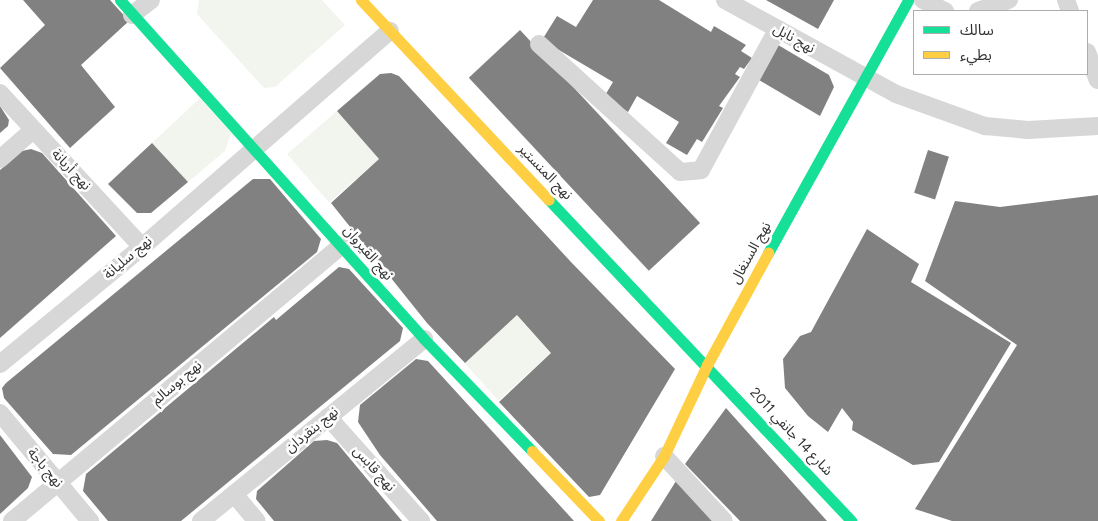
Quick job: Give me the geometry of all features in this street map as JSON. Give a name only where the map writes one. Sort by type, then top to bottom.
[{"type":"street","name":"نهج القيروان","points":[[120,0],[342,245],[424,339],[599,521]]},
{"type":"street","points":[[132,15],[151,0]]},
{"type":"street","name":"نهج المنستير","points":[[361,0],[707,365]]},
{"type":"street","name":"نهج نابل","points":[[725,0],[863,78],[896,94],[985,126],[1028,130],[1098,126]]},
{"type":"street","name":"نهج السنغال","points":[[621,521],[664,456],[707,365],[863,78],[908,0]]},
{"type":"street","points":[[923,0],[943,10]]},
{"type":"street","points":[[981,10],[1009,0]]},
{"type":"street","points":[[540,44],[680,172],[701,170],[777,30]]},
{"type":"street","name":"نهج سليانة","points":[[0,364],[142,247],[390,31]]},
{"type":"street","points":[[1088,55],[1098,80]]},
{"type":"street","name":"نهج أريانة","points":[[0,93],[142,247]]},
{"type":"street","points":[[0,159],[33,130]]},
{"type":"street","name":"نهج بوسالم","points":[[12,521],[342,245]]},
{"type":"street","name":"نهج بنقردان","points":[[201,521],[424,339]]},
{"type":"street","name":"شارع 14 جانفي 2011","points":[[707,365],[851,521]]},
{"type":"street","name":"نهج باجة","points":[[0,413],[90,521]]},
{"type":"street","name":"نهج قابس","points":[[328,417],[421,521]]},
{"type":"street","points":[[664,456],[724,521]]},
{"type":"street","points":[[234,494],[257,521]]},
{"type":"shaded area","points":[[199,0],[322,0],[345,25],[275,87],[264,88],[197,14]]},
{"type":"shaded area","points":[[200,98],[231,133],[225,151],[188,182],[152,143]]},
{"type":"shaded area","points":[[337,111],[379,159],[329,203],[287,154]]},
{"type":"shaded area","points":[[517,315],[551,353],[498,400],[464,363]]},
{"type":"building","points":[[23,0],[110,0],[129,21],[81,65],[115,107],[70,148],[0,68],[45,25]]},
{"type":"building","points":[[593,0],[659,0],[711,32],[714,26],[746,45],[741,51],[752,58],[744,69],[740,67],[735,74],[740,77],[719,106],[723,108],[702,142],[697,139],[687,155],[666,143],[679,122],[637,96],[628,112],[604,97],[613,82],[542,40],[557,16],[576,27]]},
{"type":"building","points":[[766,0],[834,0],[818,29]]},
{"type":"building","points":[[520,30],[700,223],[649,271],[469,78]]},
{"type":"building","points":[[773,42],[829,75],[834,87],[820,116],[754,77]]},
{"type":"building","points":[[391,73],[399,76],[571,262],[675,369],[600,495],[589,497],[499,402],[551,353],[517,315],[465,363],[427,323],[331,203],[379,159],[337,111],[380,74]]},
{"type":"building","points":[[0,106],[9,120],[8,126],[0,133]]},
{"type":"building","points":[[152,143],[188,182],[151,213],[137,213],[108,184]]},
{"type":"building","points":[[31,149],[42,153],[116,236],[0,338],[0,170],[22,151]]},
{"type":"building","points":[[928,150],[949,157],[935,200],[914,193]]},
{"type":"building","points":[[253,179],[270,179],[321,239],[317,252],[71,455],[53,454],[4,398],[2,388]]},
{"type":"building","points":[[1098,195],[1098,521],[952,521],[915,509],[1017,345],[925,281],[955,201],[1000,207]]},
{"type":"building","points":[[867,229],[919,264],[911,282],[1011,343],[939,462],[913,465],[852,430],[853,422],[842,408],[828,432],[808,416],[785,388],[783,359],[800,336],[811,332]]},
{"type":"building","points":[[339,267],[349,269],[403,328],[400,341],[181,521],[108,521],[83,491],[86,474],[274,317],[276,320]]},
{"type":"building","points":[[416,359],[428,361],[574,521],[437,521],[380,455],[358,422],[360,405]]},
{"type":"building","points":[[726,408],[827,521],[740,521],[685,464]]},
{"type":"building","points":[[0,435],[32,477],[28,488],[0,514]]},
{"type":"building","points":[[327,440],[337,443],[402,521],[274,521],[256,499],[257,491],[314,441]]},
{"type":"building","points":[[676,481],[713,521],[651,521]]},
{"type":"traffic: fast","points":[[120,0],[424,339],[532,451]]},
{"type":"traffic: fast","points":[[768,253],[908,0]]},
{"type":"traffic: fast","points":[[549,200],[851,521]]},
{"type":"traffic: slow","points":[[361,0],[549,200]]},
{"type":"traffic: slow","points":[[621,521],[664,456],[707,365],[768,253]]},
{"type":"traffic: slow","points":[[532,451],[599,521]]}]
